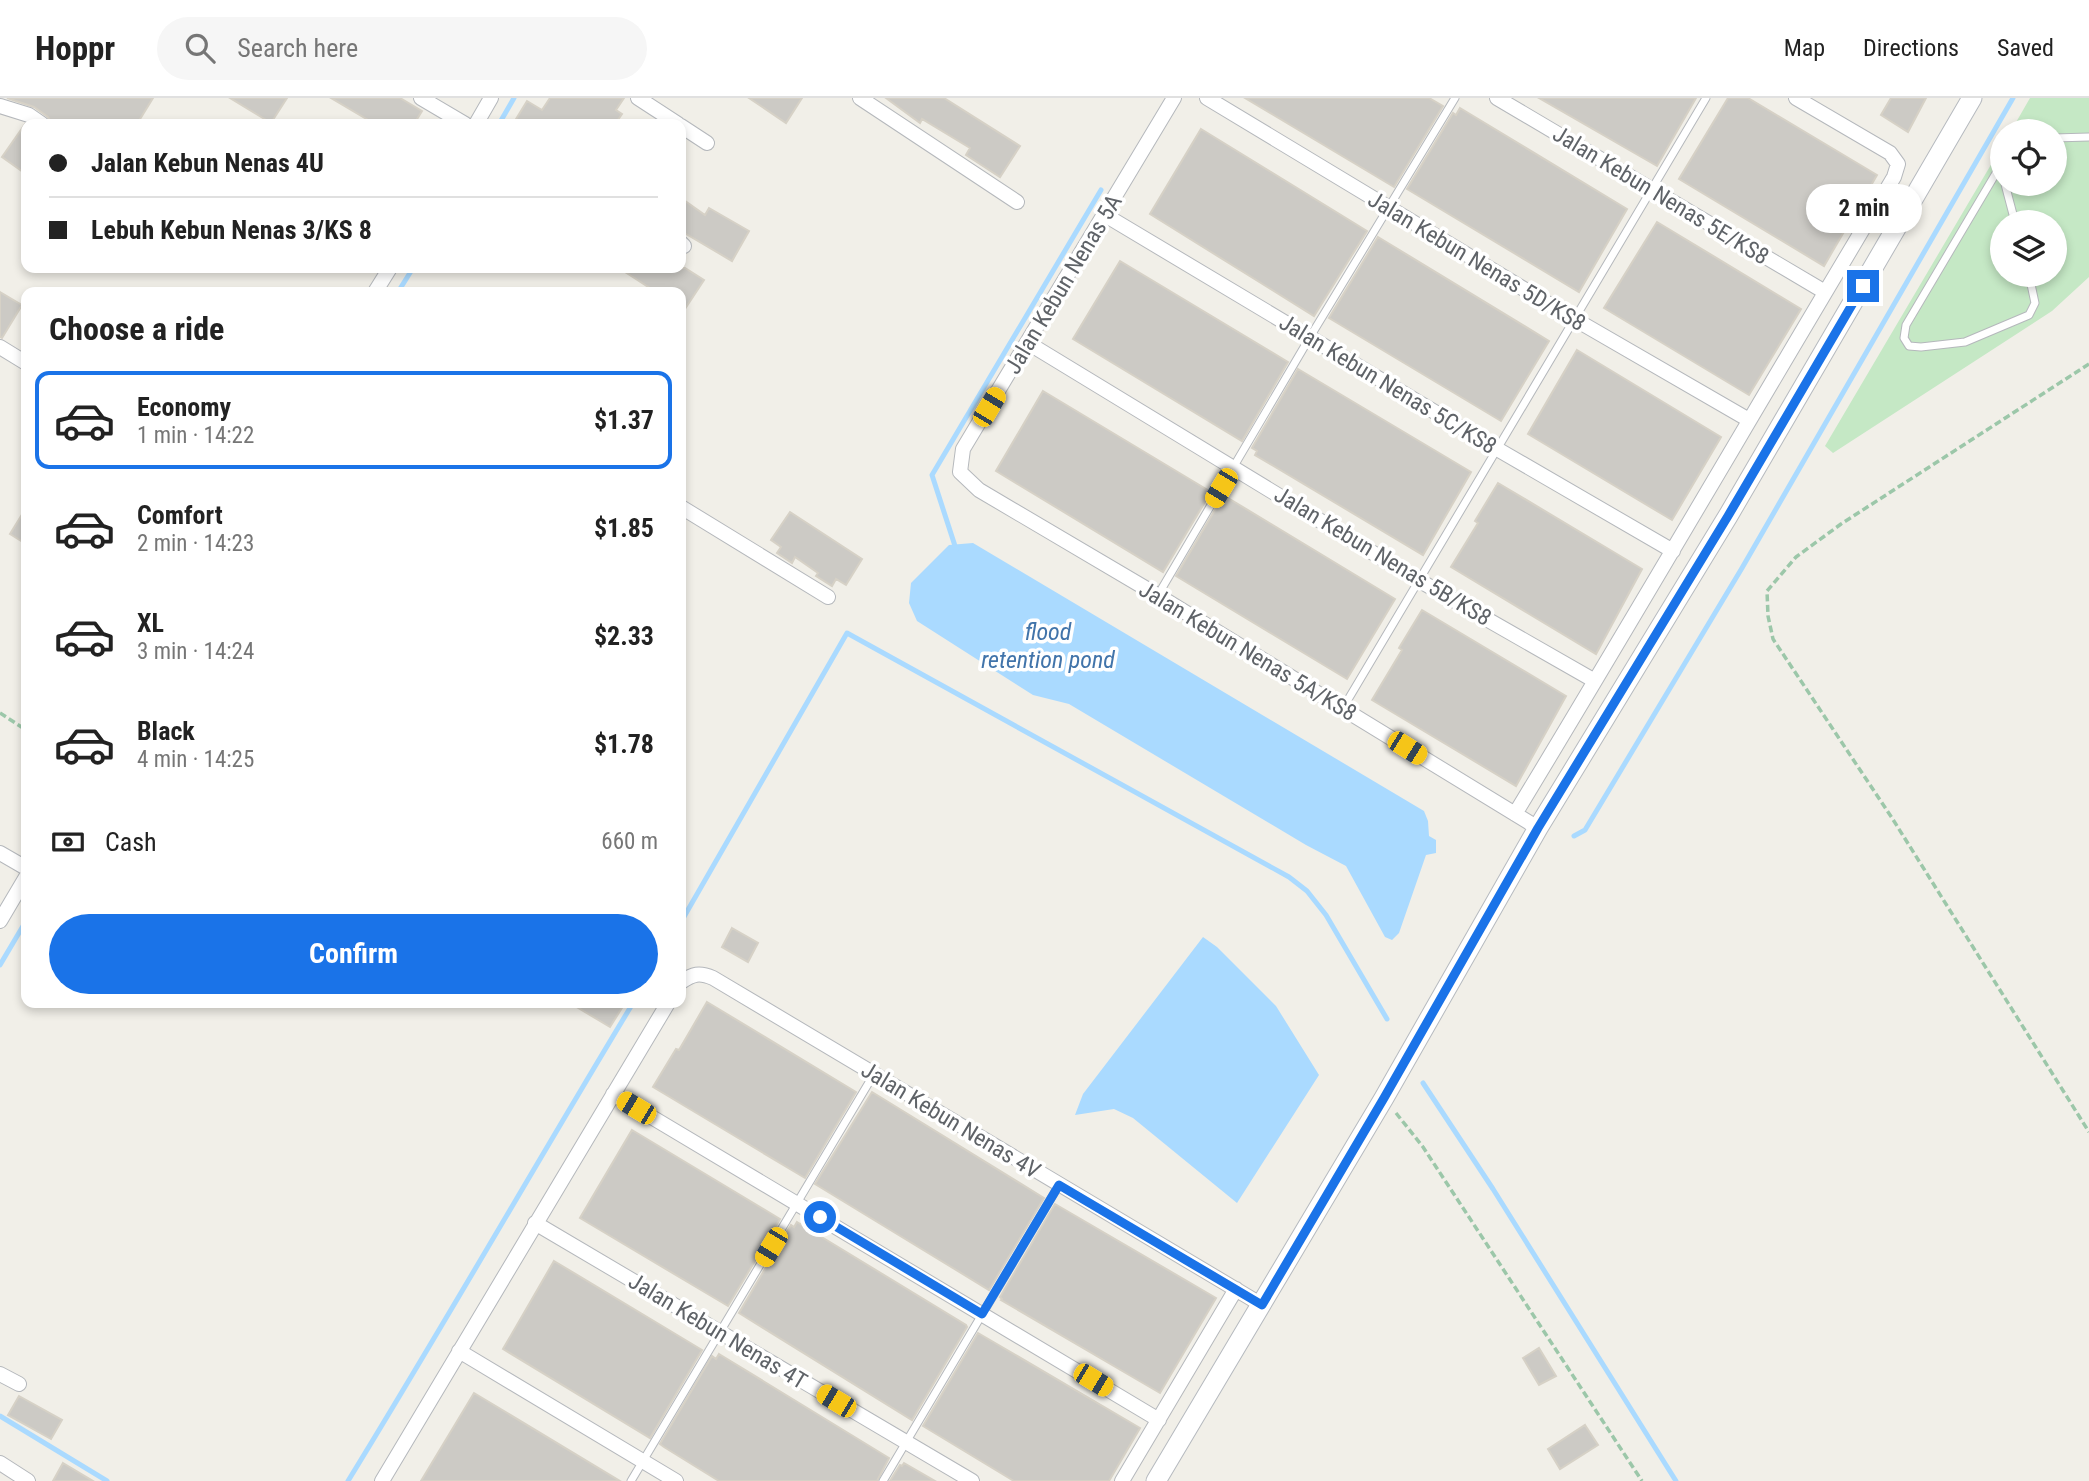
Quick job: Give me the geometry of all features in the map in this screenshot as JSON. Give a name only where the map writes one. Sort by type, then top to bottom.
[{"type":"street","points":[[422,98],[457,119]]},
{"type":"street","points":[[484,119],[491,98]]},
{"type":"street","points":[[638,98],[671,119]]},
{"type":"street","points":[[860,98],[1017,202]]},
{"type":"street","name":"Jalan Kebun Nenas 5A","points":[[960,472],[963,449],[1174,98]]},
{"type":"street","name":"Jalan Kebun Nenas 5D/KS8","points":[[1207,98],[1574,319],[1749,420]]},
{"type":"street","name":"Jalan Kebun Nenas 5E/KS8","points":[[1497,98],[1825,292]]},
{"type":"street","points":[[1515,814],[1894,177],[1898,164],[1890,153],[1796,98]]},
{"type":"street","points":[[1156,1481],[1384,1098],[1538,828],[1728,516],[1972,98]]},
{"type":"street","points":[[0,106],[34,119]]},
{"type":"street","points":[[686,129],[706,142]]},
{"type":"street","name":"Jalan Kebun Nenas 5C/KS8","points":[[1105,215],[1496,449],[1673,551]]},
{"type":"street","name":"Jalan Kebun Nenas 5B/KS8","points":[[1028,343],[1419,579],[1595,681]]},
{"type":"street","points":[[0,347],[21,360]]},
{"type":"street","name":"Jalan Kebun Nenas 5A/KS8","points":[[960,472],[979,490],[1538,828]]},
{"type":"street","points":[[686,510],[828,597]]},
{"type":"street","points":[[0,853],[21,868]]},
{"type":"street","points":[[0,921],[21,879]]},
{"type":"street","name":"Jalan Kebun Nenas 4V","points":[[686,978],[702,973],[713,978],[1262,1305]]},
{"type":"street","points":[[382,1481],[665,1008]]},
{"type":"street","points":[[613,1094],[1159,1420]]},
{"type":"street","name":"Jalan Kebun Nenas 4T","points":[[535,1223],[972,1481]]},
{"type":"street","points":[[1122,1481],[1236,1289]]},
{"type":"street","points":[[459,1351],[676,1481]]},
{"type":"street","points":[[0,1374],[19,1384]]},
{"type":"street","points":[[0,1463],[28,1481]]},
{"type":"lane","points":[[1157,596],[1455,98]]},
{"type":"lane","points":[[1343,708],[1706,98]]},
{"type":"lane","points":[[2067,138],[2089,137]]},
{"type":"lane","points":[[1990,187],[1906,324],[1903,338],[1909,346],[1921,347],[1965,342],[2029,315],[2035,303],[2032,287]]},
{"type":"lane","points":[[631,1481],[874,1074]]},
{"type":"lane","points":[[883,1481],[1059,1185]]},
{"type":"path","points":[[2089,365],[1841,524],[1796,557],[1768,591],[1773,639],[1892,818],[2089,1132]]},
{"type":"path","points":[[0,713],[21,727]]},
{"type":"path","points":[[1384,1098],[1423,1147],[1642,1481]]},
{"type":"green space","points":[[2030,98],[2089,98],[2089,277],[2052,311],[1833,453],[1825,446],[1990,166],[1990,196],[2067,196],[2067,119],[2018,119]]},
{"type":"water","name":"flood retention pond","points":[[973,543],[1424,811],[1429,836],[1436,840],[1436,853],[1426,855],[1399,933],[1392,940],[1385,937],[1346,866],[1069,704],[1033,695],[917,621],[909,603],[911,583],[949,545]]},
{"type":"water","points":[[1203,937],[1217,947],[1276,1006],[1319,1075],[1237,1203],[1133,1118],[1114,1109],[1075,1115],[1083,1094]]},
{"type":"building","points":[[7,98],[153,98],[140,119],[49,119],[34,107]]},
{"type":"building","points":[[230,98],[287,98],[274,119],[264,119]]},
{"type":"building","points":[[331,98],[400,98],[422,111],[417,119],[367,119]]},
{"type":"building","points":[[550,98],[624,98],[616,110],[622,114],[618,119],[516,119],[527,101],[542,110]]},
{"type":"building","points":[[749,98],[802,98],[786,123]]},
{"type":"building","points":[[886,98],[944,98],[1020,146],[1000,177],[966,155],[970,148],[922,119],[920,123]]},
{"type":"building","points":[[1245,98],[1429,98],[1443,106],[1394,187]]},
{"type":"building","points":[[1539,98],[1696,98],[1657,166]]},
{"type":"building","points":[[1728,98],[1748,98],[1877,175],[1824,266],[1679,179]]},
{"type":"building","points":[[1891,98],[1926,98],[1908,132],[1881,115]]},
{"type":"building","points":[[1460,108],[1627,209],[1579,292],[1407,189],[1453,113],[1456,115]]},
{"type":"building","points":[[1201,129],[1367,231],[1314,316],[1150,214]]},
{"type":"building","points":[[21,130],[21,170],[2,157]]},
{"type":"building","points":[[686,202],[705,215],[709,208],[749,231],[732,261],[686,234]]},
{"type":"building","points":[[1657,222],[1801,309],[1749,395],[1604,308]]},
{"type":"building","points":[[1378,237],[1549,341],[1501,421],[1329,318]]},
{"type":"building","points":[[1120,261],[1288,362],[1242,441],[1073,339]]},
{"type":"building","points":[[686,269],[704,280],[686,307],[686,287],[648,287],[627,273],[686,273]]},
{"type":"building","points":[[0,292],[21,307],[2,338]]},
{"type":"building","points":[[1577,350],[1721,437],[1672,520],[1528,434]]},
{"type":"building","points":[[1298,369],[1471,472],[1423,555],[1255,455],[1257,451],[1252,448]]},
{"type":"building","points":[[1043,391],[1211,492],[1163,572],[996,471]]},
{"type":"building","points":[[1498,483],[1642,569],[1596,654],[1451,567]]},
{"type":"building","points":[[1222,498],[1226,501],[1228,498],[1395,599],[1347,679],[1176,576]]},
{"type":"building","points":[[790,512],[862,559],[846,585],[836,579],[832,586],[795,557],[792,563],[777,553],[781,547],[771,540]]},
{"type":"building","points":[[21,516],[21,541],[10,534]]},
{"type":"building","points":[[1422,610],[1566,696],[1516,786],[1372,700]]},
{"type":"building","points":[[732,928],[758,943],[748,962],[722,947]]},
{"type":"building","points":[[707,1002],[856,1092],[805,1178],[653,1087],[676,1049],[679,1050]]},
{"type":"building","points":[[578,1008],[622,1008],[610,1027]]},
{"type":"building","points":[[872,1092],[1044,1198],[989,1290],[815,1184]]},
{"type":"building","points":[[632,1130],[780,1219],[728,1306],[580,1218]]},
{"type":"building","points":[[1055,1204],[1216,1298],[1160,1393],[1001,1300],[1000,1297]]},
{"type":"building","points":[[797,1222],[966,1325],[912,1420],[739,1313],[791,1225],[794,1227]]},
{"type":"building","points":[[554,1261],[702,1350],[650,1438],[503,1349]]},
{"type":"building","points":[[978,1333],[1140,1428],[1109,1481],[1014,1481],[923,1426]]},
{"type":"building","points":[[1539,1348],[1556,1376],[1539,1385],[1523,1358]]},
{"type":"building","points":[[719,1354],[889,1458],[877,1481],[719,1481],[660,1444],[712,1356],[716,1359]]},
{"type":"building","points":[[474,1393],[620,1481],[421,1481]]},
{"type":"building","points":[[19,1396],[62,1420],[51,1439],[8,1415]]},
{"type":"building","points":[[1585,1425],[1598,1445],[1560,1469],[1548,1449]]},
{"type":"building","points":[[63,1463],[93,1481],[53,1481]]},
{"type":"building","points":[[904,1463],[935,1481],[890,1481]]},
{"type":"waterway","points":[[502,119],[514,98]]},
{"type":"waterway","points":[[1574,836],[1585,830],[1742,568],[2013,98]]},
{"type":"waterway","points":[[956,549],[932,475],[1101,190]]},
{"type":"waterway","points":[[401,287],[410,273]]},
{"type":"waterway","points":[[686,913],[847,633],[1289,877],[1307,891],[1326,915],[1387,1019]]},
{"type":"waterway","points":[[0,965],[21,929]]},
{"type":"waterway","points":[[348,1481],[630,1008]]},
{"type":"waterway","points":[[1423,1083],[1493,1189],[1676,1481]]},
{"type":"waterway","points":[[0,1416],[107,1481]]},
{"type":"route","points":[[820,1217],[982,1314],[1059,1185],[1262,1305],[1538,828],[1728,516],[1863,286]]}]
